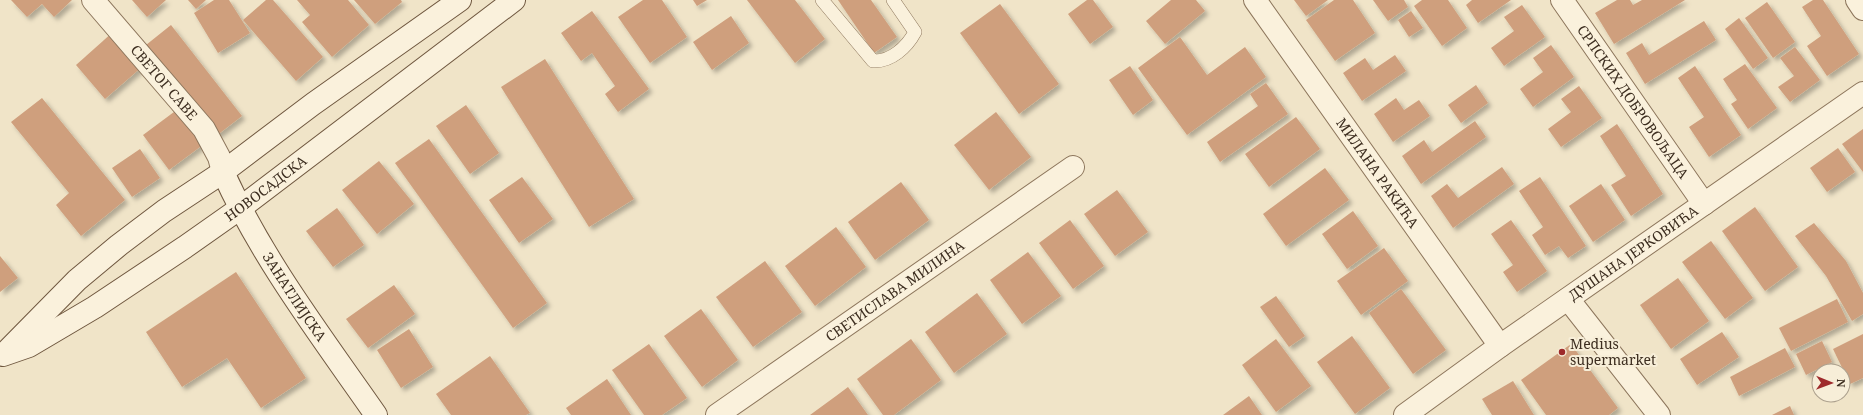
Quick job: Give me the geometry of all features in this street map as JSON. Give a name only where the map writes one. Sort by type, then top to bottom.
[{"type":"street","name":"СВЕТОГ САВЕ","points":[[93,0],[204,129],[219,157],[223,172]]},
{"type":"street","name":"НОВОСАДСКА","points":[[1,356],[83,275],[164,211],[223,172],[312,104],[460,0]]},
{"type":"street","name":"НОВОСАДСКА","points":[[1,356],[29,346],[95,307],[185,247],[239,209],[514,0]]},
{"type":"street","name":"МИЛАНА РАКИЋА","points":[[1255,0],[1500,346]]},
{"type":"street","name":"СРПСКИХ ДОБРОВОЉАЦА","points":[[1562,0],[1704,204]]},
{"type":"street","points":[[1857,0],[1863,9]]},
{"type":"street","name":"ДУШАНА ЈЕРКОВИЋА","points":[[1405,415],[1500,346],[1863,93]]},
{"type":"street","name":"СВЕТИСЛАВА МИЛИНА","points":[[717,415],[1073,167]]},
{"type":"street","name":"ЗАНАТЛИЈСКА","points":[[223,172],[239,209],[268,257],[376,415]]},
{"type":"street","points":[[1568,299],[1659,415]]},
{"type":"lane","points":[[822,0],[873,61],[881,62],[890,58],[910,42],[915,32],[893,0]]},
{"type":"building","points":[[11,0],[72,0],[54,17],[42,4],[27,17]]},
{"type":"building","points":[[132,0],[166,0],[147,17]]},
{"type":"building","points":[[188,0],[206,0],[196,9]]},
{"type":"building","points":[[214,0],[229,0],[250,33],[218,53],[194,13]]},
{"type":"building","points":[[266,0],[273,0],[323,57],[296,81],[243,20]]},
{"type":"building","points":[[297,0],[348,0],[369,25],[332,57],[302,22],[310,15]]},
{"type":"building","points":[[354,0],[401,0],[402,2],[375,24]]},
{"type":"building","points":[[643,0],[662,0],[687,37],[650,63],[618,17]]},
{"type":"building","points":[[693,0],[707,0],[697,6]]},
{"type":"building","points":[[747,0],[795,0],[825,39],[795,63]]},
{"type":"building","points":[[838,0],[871,0],[897,37],[874,53]]},
{"type":"building","points":[[1087,0],[1093,0],[1113,27],[1090,44],[1068,14]]},
{"type":"building","points":[[1171,0],[1196,0],[1205,11],[1165,44],[1146,21]]},
{"type":"building","points":[[1294,0],[1328,0],[1306,16]]},
{"type":"building","points":[[1334,0],[1353,0],[1375,33],[1335,61],[1306,20]]},
{"type":"building","points":[[1373,0],[1404,0],[1408,7],[1388,21]]},
{"type":"building","points":[[1422,0],[1448,0],[1467,28],[1442,46],[1414,6]]},
{"type":"building","points":[[1472,0],[1511,0],[1478,23],[1466,5]]},
{"type":"building","points":[[1617,0],[1630,0],[1633,5],[1642,0],[1685,0],[1614,44],[1595,13]]},
{"type":"building","points":[[1813,0],[1823,0],[1859,54],[1827,76],[1807,46],[1821,36],[1802,7]]},
{"type":"building","points":[[1767,2],[1795,42],[1773,58],[1745,18]]},
{"type":"building","points":[[1000,4],[1059,84],[1019,114],[960,33]]},
{"type":"building","points":[[1522,5],[1545,37],[1504,66],[1491,48],[1514,31],[1504,17]]},
{"type":"building","points":[[592,11],[649,89],[618,112],[605,94],[615,86],[592,53],[581,61],[561,33]]},
{"type":"building","points":[[1411,11],[1423,28],[1409,37],[1398,20]]},
{"type":"building","points":[[731,16],[749,43],[712,70],[693,42]]},
{"type":"building","points":[[1739,18],[1768,58],[1753,69],[1725,29]]},
{"type":"building","points":[[1704,21],[1716,40],[1645,84],[1626,53],[1642,43],[1649,55]]},
{"type":"building","points":[[171,25],[242,116],[216,136],[146,45]]},
{"type":"building","points":[[113,32],[143,66],[105,99],[76,65]]},
{"type":"building","points":[[1180,37],[1207,75],[1245,47],[1266,77],[1187,135],[1138,68]]},
{"type":"building","points":[[1551,45],[1574,77],[1533,107],[1520,89],[1543,72],[1533,58]]},
{"type":"building","points":[[1795,47],[1820,80],[1790,102],[1778,87],[1794,76],[1780,58]]},
{"type":"building","points":[[1395,55],[1406,71],[1362,101],[1343,73],[1365,58],[1373,70]]},
{"type":"building","points":[[545,59],[634,199],[589,227],[501,87]]},
{"type":"building","points":[[1745,64],[1777,108],[1748,129],[1731,104],[1737,100],[1723,79]]},
{"type":"building","points":[[1130,66],[1153,100],[1133,115],[1109,80]]},
{"type":"building","points":[[1695,66],[1741,135],[1709,157],[1689,127],[1704,117],[1678,78]]},
{"type":"building","points":[[1266,83],[1288,114],[1220,162],[1207,142],[1258,106],[1250,94]]},
{"type":"building","points":[[1476,85],[1488,103],[1461,123],[1448,105]]},
{"type":"building","points":[[1579,86],[1602,118],[1561,147],[1548,129],[1571,112],[1561,99]]},
{"type":"building","points":[[42,98],[125,200],[81,236],[56,205],[69,193],[11,122]]},
{"type":"building","points":[[1396,98],[1404,110],[1419,100],[1430,116],[1393,142],[1374,114]]},
{"type":"building","points":[[466,105],[499,153],[470,174],[436,126]]},
{"type":"building","points":[[178,109],[204,144],[169,170],[143,135]]},
{"type":"building","points":[[996,112],[1031,157],[989,190],[954,145]]},
{"type":"building","points":[[1296,117],[1320,149],[1269,187],[1245,154]]},
{"type":"building","points":[[1475,121],[1486,137],[1421,184],[1402,156],[1424,140],[1432,152]]},
{"type":"building","points":[[1617,124],[1663,194],[1631,216],[1611,185],[1626,176],[1600,136]]},
{"type":"building","points":[[1863,129],[1863,172],[1842,144]]},
{"type":"building","points":[[429,139],[547,303],[513,328],[395,163]]},
{"type":"building","points":[[1838,148],[1855,172],[1827,192],[1810,168]]},
{"type":"building","points":[[140,149],[160,178],[132,197],[112,168]]},
{"type":"building","points":[[379,161],[414,204],[377,234],[342,190]]},
{"type":"building","points":[[1502,167],[1514,184],[1453,228],[1431,196],[1447,184],[1458,198]]},
{"type":"building","points":[[1325,168],[1349,200],[1286,246],[1263,214]]},
{"type":"building","points":[[522,177],[553,219],[519,243],[489,200]]},
{"type":"building","points":[[1540,177],[1586,246],[1568,258],[1559,246],[1545,255],[1532,235],[1543,227],[1519,191]]},
{"type":"building","points":[[901,182],[929,220],[875,260],[848,222]]},
{"type":"building","points":[[1601,184],[1625,220],[1593,242],[1569,206]]},
{"type":"building","points":[[1117,190],[1148,232],[1115,256],[1084,214]]},
{"type":"building","points":[[1755,207],[1798,267],[1765,291],[1722,231]]},
{"type":"building","points":[[337,208],[364,245],[333,267],[306,231]]},
{"type":"building","points":[[1353,211],[1378,246],[1347,269],[1322,234]]},
{"type":"building","points":[[1070,220],[1104,266],[1073,289],[1039,243]]},
{"type":"building","points":[[1511,220],[1547,271],[1517,292],[1503,272],[1513,265],[1491,234]]},
{"type":"building","points":[[1814,223],[1846,261],[1863,293],[1863,314],[1852,321],[1826,276],[1795,236]]},
{"type":"building","points":[[836,227],[866,267],[815,306],[785,266]]},
{"type":"building","points":[[1711,241],[1753,298],[1725,319],[1682,262]]},
{"type":"building","points":[[1384,248],[1408,281],[1361,315],[1337,281]]},
{"type":"building","points":[[1028,252],[1061,296],[1022,324],[990,280]]},
{"type":"building","points":[[0,256],[18,278],[0,292]]},
{"type":"building","points":[[765,261],[802,312],[753,347],[716,297]]},
{"type":"building","points":[[236,272],[306,378],[261,408],[227,358],[182,387],[146,332]]},
{"type":"building","points":[[1678,278],[1709,321],[1671,349],[1640,305]]},
{"type":"building","points":[[394,285],[415,314],[368,348],[346,319]]},
{"type":"building","points":[[1401,289],[1446,350],[1413,374],[1369,313]]},
{"type":"building","points":[[977,293],[1007,334],[954,373],[925,332]]},
{"type":"building","points":[[1276,296],[1305,336],[1289,347],[1260,307]]},
{"type":"building","points":[[1837,299],[1848,322],[1791,351],[1779,328]]},
{"type":"building","points":[[701,309],[738,360],[702,387],[664,336]]},
{"type":"building","points":[[409,329],[433,367],[401,388],[377,350]]},
{"type":"building","points":[[1722,332],[1739,357],[1697,385],[1680,359]]},
{"type":"building","points":[[1863,334],[1863,378],[1851,384],[1851,363],[1840,363],[1833,349]]},
{"type":"building","points":[[1352,336],[1390,388],[1355,414],[1317,362]]},
{"type":"building","points":[[911,339],[941,380],[894,415],[883,415],[857,379]]},
{"type":"building","points":[[1276,339],[1311,386],[1276,412],[1242,365]]},
{"type":"building","points":[[1822,341],[1832,362],[1811,363],[1811,372],[1806,375],[1796,354]]},
{"type":"building","points":[[649,344],[687,398],[662,415],[644,415],[612,370]]},
{"type":"building","points":[[1571,344],[1618,408],[1609,415],[1546,415],[1521,380]]},
{"type":"building","points":[[1785,348],[1795,367],[1739,396],[1730,377]]},
{"type":"building","points":[[490,356],[530,413],[526,415],[451,415],[436,394]]},
{"type":"building","points":[[607,379],[631,415],[571,415],[566,408]]},
{"type":"building","points":[[1513,381],[1534,415],[1492,415],[1482,399]]},
{"type":"building","points":[[848,387],[868,415],[810,415],[836,396]]},
{"type":"building","points":[[1249,396],[1262,415],[1223,415]]},
{"type":"building","points":[[1790,406],[1794,415],[1772,415]]},
{"type":"place","name":"Medius supermarket","points":[[1562,352]]}]
